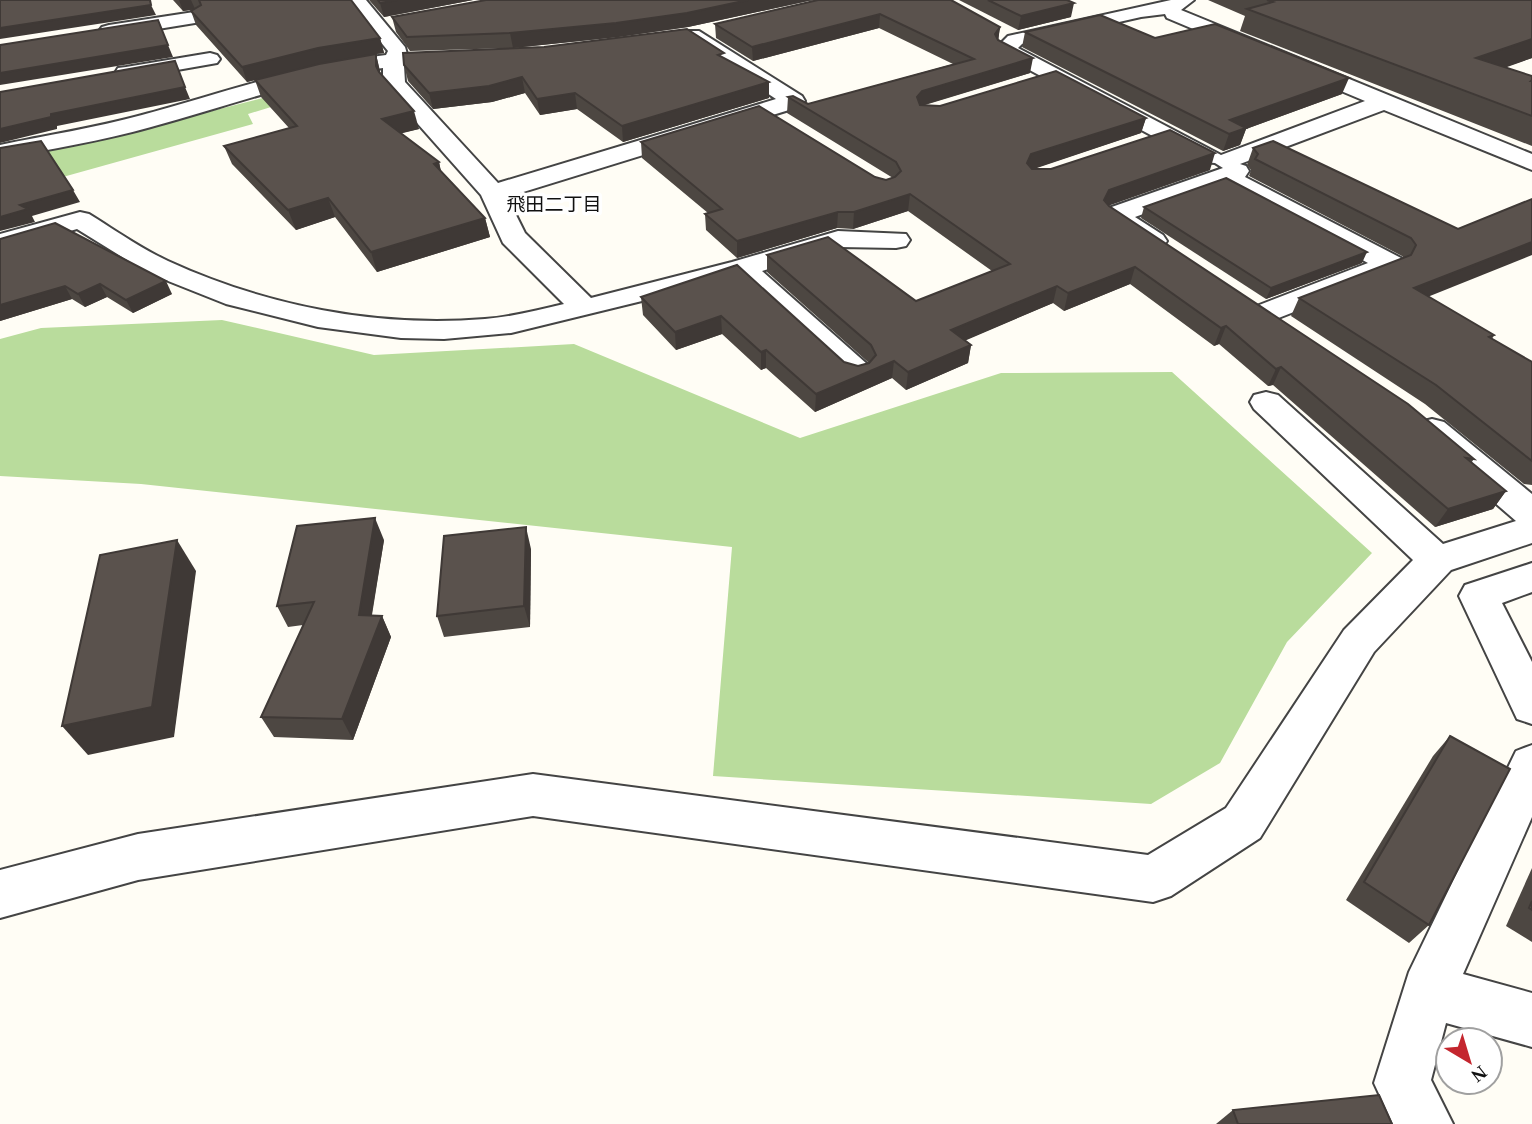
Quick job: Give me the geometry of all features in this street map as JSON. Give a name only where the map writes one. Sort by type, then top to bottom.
[{"type":"street","points":[[356,0],[398,51],[393,60],[394,83],[493,193],[513,237],[585,307]]},
{"type":"street","points":[[1298,336],[1253,305],[1391,264],[1223,170],[1167,135],[1005,49],[1015,40],[1177,4],[1174,15],[1532,163]]},
{"type":"street","points":[[83,35],[191,9],[224,97]]},
{"type":"street","points":[[378,27],[403,22]]},
{"type":"street","points":[[493,193],[794,101],[685,36],[719,29]]},
{"type":"street","points":[[994,29],[1015,40]]},
{"type":"street","points":[[105,77],[210,58]]},
{"type":"street","points":[[0,152],[144,122],[224,97],[338,67],[393,60],[482,59]]},
{"type":"street","points":[[1029,83],[1054,76]]},
{"type":"street","points":[[1172,253],[1115,215],[1384,102]]},
{"type":"street","points":[[761,110],[783,124]]},
{"type":"street","points":[[1142,144],[1167,135]]},
{"type":"street","points":[[0,243],[79,220],[156,266],[231,295],[332,322],[402,331],[488,328],[742,268],[838,239],[896,240]]},
{"type":"street","points":[[742,268],[856,371]]},
{"type":"street","points":[[1266,402],[1437,560]]},
{"type":"street","points":[[1411,413],[1532,514]]},
{"type":"street","points":[[0,894],[138,857],[533,795],[1153,880],[1243,823],[1359,641],[1437,560],[1532,529]]},
{"type":"street","points":[[1532,577],[1479,596],[1532,706]]},
{"type":"street","points":[[1424,1124],[1402,1083],[1428,991],[1532,765]]},
{"type":"street","points":[[1428,991],[1532,1020]]},
{"type":"green space","points":[[302,88],[310,95],[248,114],[253,124],[9,192],[0,160],[141,129]]},
{"type":"green space","points":[[222,320],[374,355],[574,344],[800,438],[1001,373],[1172,372],[1372,553],[1287,642],[1220,763],[1151,804],[713,776],[732,547],[141,484],[0,476],[0,339],[41,328]]},
{"type":"building","points":[[0,0],[150,0],[151,5],[0,28]]},
{"type":"building","points":[[199,0],[351,0],[380,38],[318,48],[242,67],[191,11],[201,5]]},
{"type":"building","points":[[486,0],[748,0],[687,13],[616,23],[510,33],[407,37],[392,17]]},
{"type":"building","points":[[818,0],[951,0],[1000,27],[995,34],[998,40],[1033,58],[922,91],[917,97],[920,105],[940,106],[1056,71],[1146,118],[1031,154],[1027,163],[1032,169],[1051,169],[1170,130],[1215,153],[1109,190],[1104,200],[1109,206],[1408,404],[1474,459],[1466,458],[1506,491],[1448,509],[1281,367],[1276,369],[1226,326],[1221,328],[1135,267],[1068,293],[1057,286],[951,330],[971,345],[908,372],[894,361],[816,394],[766,350],[761,352],[721,316],[675,332],[641,297],[737,265],[844,362],[858,366],[869,363],[876,355],[871,345],[767,255],[828,237],[916,301],[1010,264],[910,194],[854,212],[838,212],[737,241],[705,214],[722,209],[641,142],[759,106],[875,177],[886,180],[895,177],[901,171],[896,162],[788,97],[793,96],[808,104],[974,59],[880,14],[752,47],[715,24]]},
{"type":"building","points":[[988,0],[1067,0],[1074,3],[1021,16]]},
{"type":"building","points":[[1267,0],[1532,0],[1532,39],[1476,58],[1532,76],[1532,116],[1247,9],[1273,2]]},
{"type":"building","points":[[1100,15],[1155,38],[1215,24],[1349,78],[1230,120],[1246,128],[1229,134],[1025,32]]},
{"type":"building","points":[[158,20],[168,45],[0,73],[0,45]]},
{"type":"building","points":[[687,29],[724,53],[718,55],[769,82],[622,126],[575,93],[537,99],[522,77],[489,86],[429,93],[404,65],[403,53],[544,47]]},
{"type":"building","points":[[376,54],[379,72],[414,111],[382,119],[439,162],[434,164],[485,218],[371,252],[328,198],[288,210],[224,146],[297,126],[255,80],[319,64]]},
{"type":"building","points":[[175,61],[185,87],[51,114],[51,117],[0,129],[0,92]]},
{"type":"building","points":[[41,141],[73,190],[20,205],[28,209],[0,217],[0,148]]},
{"type":"building","points":[[1273,141],[1458,229],[1532,199],[1532,242],[1414,288],[1494,335],[1489,337],[1532,362],[1532,461],[1436,385],[1299,298],[1411,255],[1416,245],[1411,238],[1255,159],[1258,154],[1253,148]]},
{"type":"building","points":[[1226,178],[1367,252],[1271,288],[1144,207]]},
{"type":"building","points":[[55,223],[166,281],[126,300],[100,284],[78,294],[65,286],[0,305],[0,239]]},
{"type":"building","points":[[375,518],[359,615],[382,616],[342,719],[261,717],[314,602],[277,606],[297,526]]},
{"type":"building","points":[[526,527],[524,606],[437,616],[444,536]]},
{"type":"building","points":[[177,540],[152,707],[62,726],[100,555]]},
{"type":"building","points":[[1450,736],[1510,769],[1429,925],[1364,882]]},
{"type":"building","points":[[1379,1095],[1392,1124],[1238,1124],[1233,1110]]},
{"type":"district","name":"飛田二丁目","points":[[554,204]]}]
